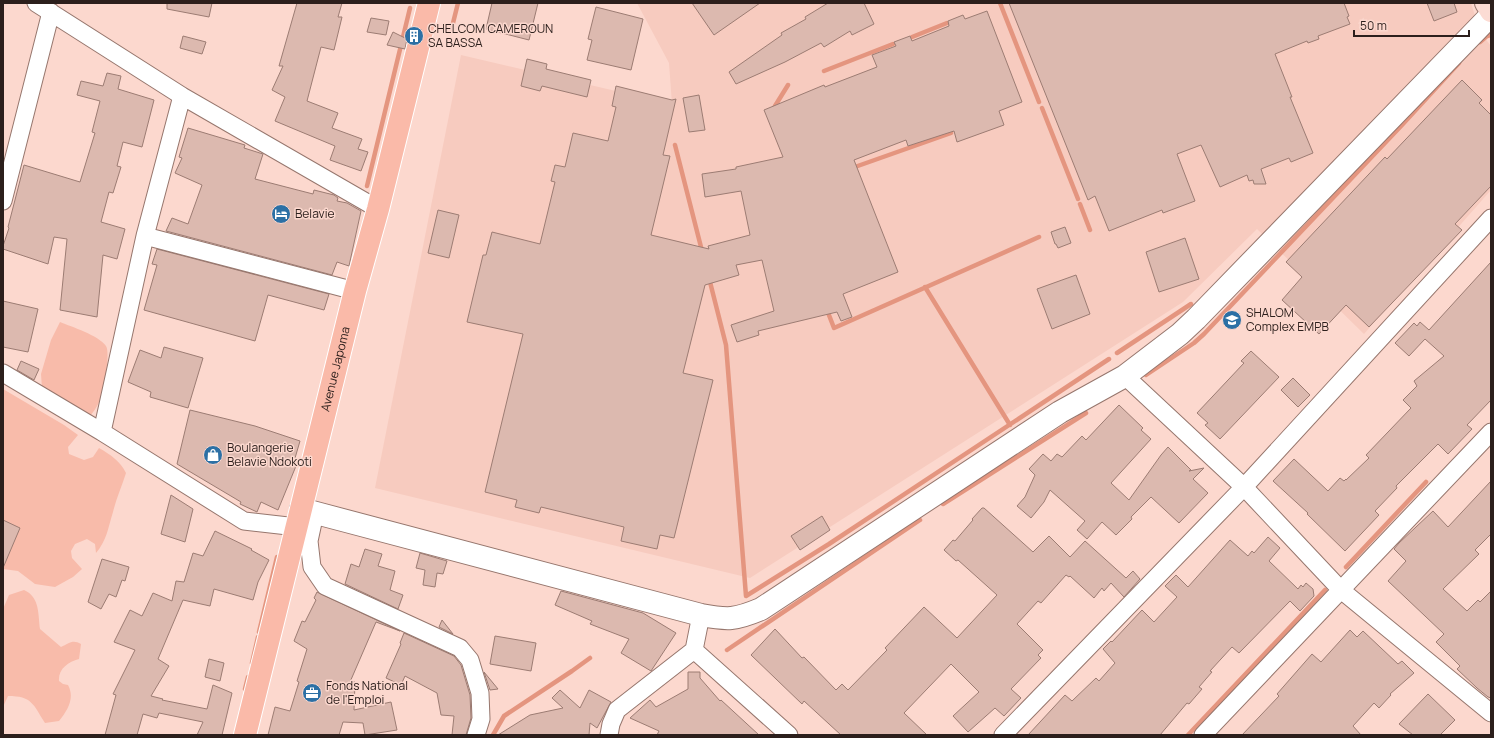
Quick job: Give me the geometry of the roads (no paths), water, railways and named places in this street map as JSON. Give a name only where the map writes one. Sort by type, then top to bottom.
[{"type":"main road","name":"Avenue Japoma","points":[[246,735],[304,516],[356,291],[429,3]]},
{"type":"main road","points":[[1486,3],[1491,11]]},
{"type":"street","points":[[36,3],[182,96],[378,209]]},
{"type":"street","points":[[3,201],[51,12]]},
{"type":"street","points":[[3,373],[102,432],[244,521],[304,516],[701,615],[725,620],[744,616],[761,609],[1060,412],[1125,376],[1180,334],[1491,15]]},
{"type":"street","points":[[102,432],[145,236],[182,96]]},
{"type":"street","points":[[1003,735],[1244,487],[1491,218]]},
{"type":"street","points":[[145,236],[356,291]]},
{"type":"street","points":[[1125,376],[1244,487],[1341,590],[1491,713]]},
{"type":"street","points":[[1203,735],[1491,432]]},
{"type":"street","points":[[304,516],[312,567],[325,586],[460,648],[470,660],[480,693],[481,719],[476,735]]},
{"type":"street","points":[[609,735],[611,724],[618,710],[694,650],[701,615]]},
{"type":"street","points":[[694,650],[788,735]]},
{"type":"waterway","points":[[451,31],[458,3]]},
{"type":"waterway","points":[[1000,3],[1039,102]]},
{"type":"waterway","points":[[367,186],[410,8]]},
{"type":"waterway","points":[[912,37],[947,23]]},
{"type":"waterway","points":[[1480,42],[1487,36],[1491,35]]},
{"type":"waterway","points":[[824,71],[893,44]]},
{"type":"waterway","points":[[1146,375],[1194,343],[1204,334],[1459,63]]},
{"type":"waterway","points":[[775,106],[788,85]]},
{"type":"waterway","points":[[1042,108],[1078,199]]},
{"type":"waterway","points":[[852,168],[951,133]]},
{"type":"waterway","points":[[675,145],[702,251]]},
{"type":"waterway","points":[[1080,204],[1090,230]]},
{"type":"waterway","points":[[827,310],[834,328],[1039,237]]},
{"type":"waterway","points":[[709,278],[726,345],[746,596],[829,544],[1109,359]]},
{"type":"waterway","points":[[925,287],[1010,425]]},
{"type":"waterway","points":[[1117,353],[1191,304]]},
{"type":"waterway","points":[[943,504],[1086,413],[1076,413]]},
{"type":"waterway","points":[[1346,567],[1426,482]]},
{"type":"waterway","points":[[727,650],[920,520]]},
{"type":"waterway","points":[[259,632],[277,557]]},
{"type":"waterway","points":[[1188,735],[1325,590]]},
{"type":"waterway","points":[[252,663],[258,637]]},
{"type":"waterway","points":[[493,735],[504,716],[590,658]]},
{"type":"waterway","points":[[245,689],[248,677]]},
{"type":"place","name":"CHELCOM CAMEROUN SA BASSA","points":[[414,36]]},
{"type":"place","name":"Belavie","points":[[281,214]]},
{"type":"place","name":"SHALOM Complex EMPB","points":[[1232,320]]},
{"type":"place","name":"Boulangerie Belavie Ndokoti","points":[[213,455]]},
{"type":"place","name":"Fonds National de l'Emploi","points":[[312,693]]}]
